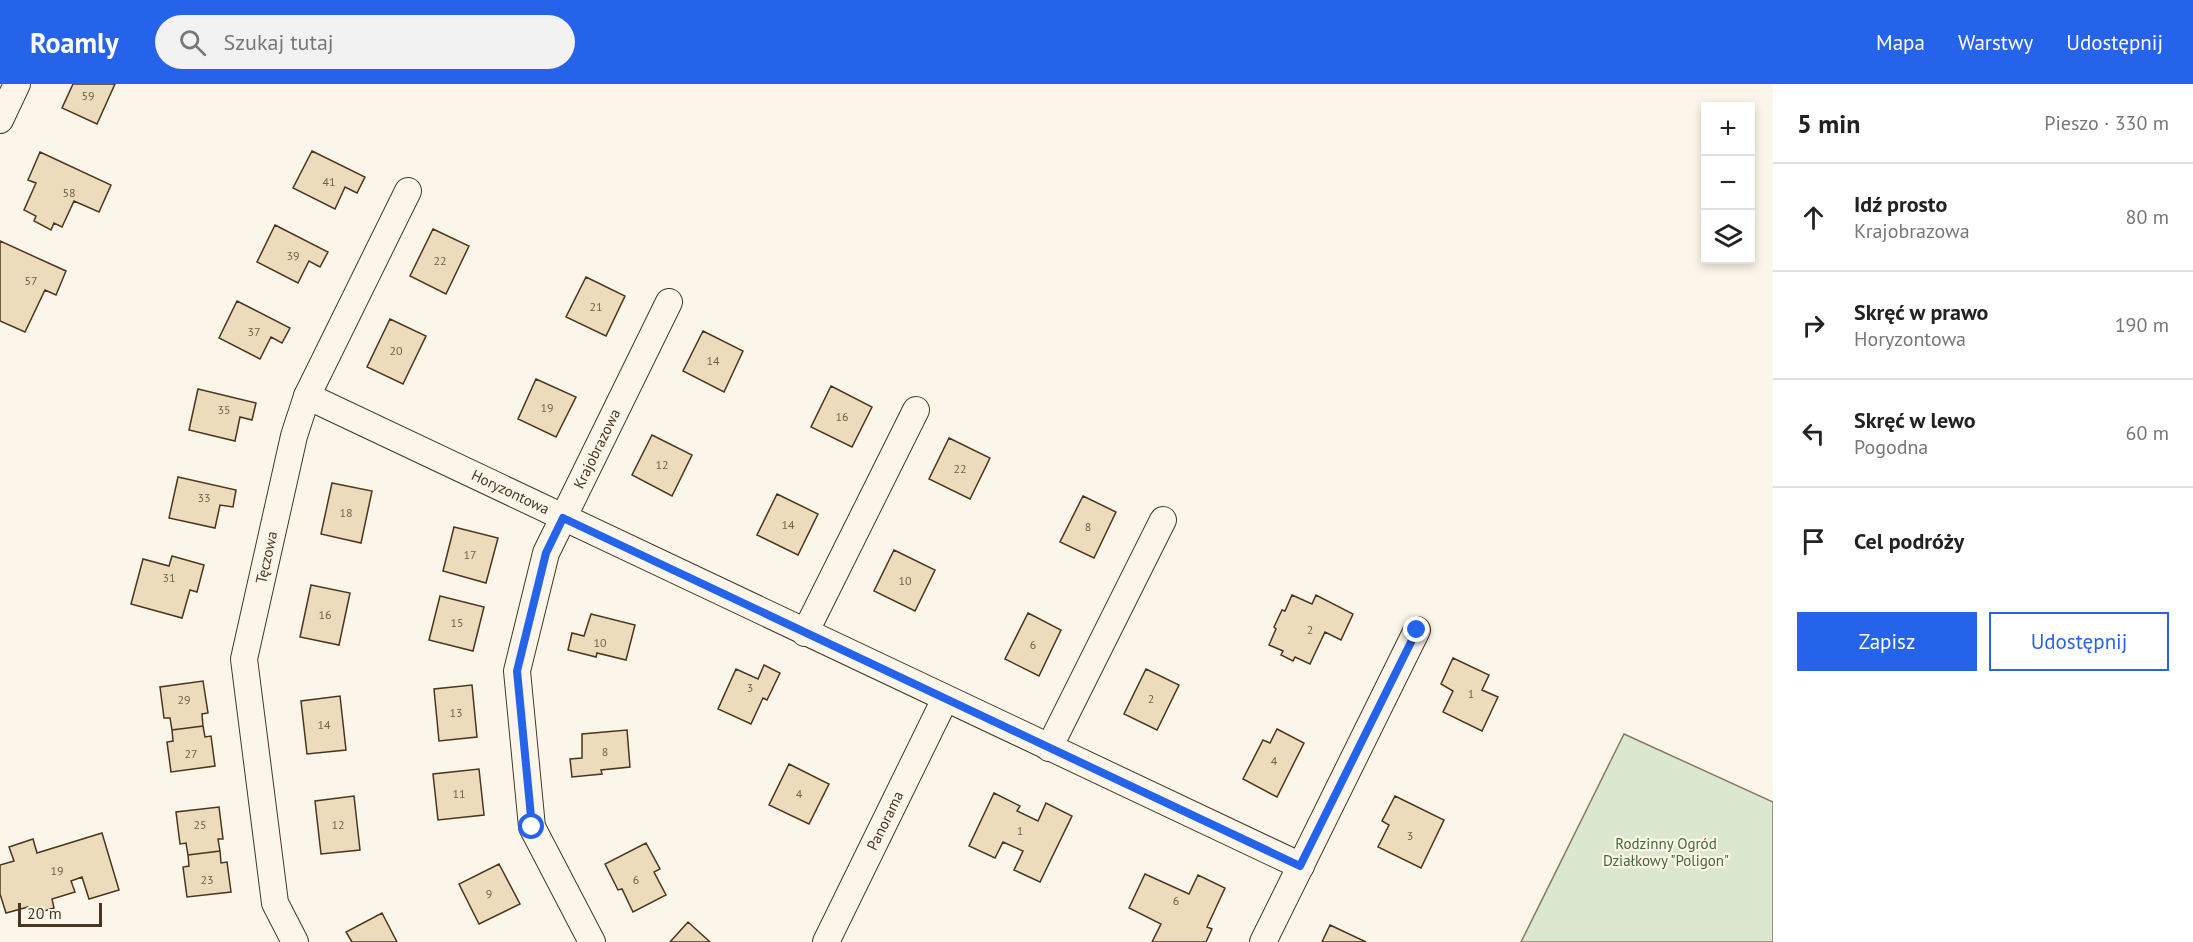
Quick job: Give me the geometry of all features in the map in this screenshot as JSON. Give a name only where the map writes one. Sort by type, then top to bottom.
[{"type":"street","points":[[0,120],[16,84]]},
{"type":"street","name":"Tęczowa","points":[[295,942],[274,903],[244,659],[294,436],[307,396],[321,363],[408,191]]},
{"type":"street","name":"Krajobrazowa","points":[[592,942],[532,827],[517,671],[546,553],[669,303]]},
{"type":"street","name":"Horyzontowa","points":[[307,396],[1300,866]]},
{"type":"street","points":[[805,633],[916,410]]},
{"type":"street","points":[[1049,748],[1163,519]]},
{"type":"street","points":[[1263,942],[1417,630]]},
{"type":"street","name":"Panorama","points":[[826,942],[945,699]]},
{"type":"green space","name":"Rodzinny Ogród Działkowy \"Poligon\"","points":[[1624,734],[1773,802],[1773,942],[1521,942]]},
{"type":"building","points":[[73,84],[115,84],[97,124],[62,108]]},
{"type":"building","points":[[312,151],[365,177],[357,193],[345,187],[335,209],[293,188]]},
{"type":"building","points":[[40,152],[111,185],[99,212],[74,201],[62,227],[54,223],[51,230],[34,221],[36,216],[24,210],[36,183],[28,180]]},
{"type":"building","points":[[275,225],[328,252],[320,267],[309,261],[298,283],[257,262]]},
{"type":"building","points":[[433,229],[469,246],[446,294],[410,276]]},
{"type":"building","points":[[0,241],[66,271],[56,295],[45,290],[25,332],[0,321]]},
{"type":"building","points":[[586,277],[625,296],[606,336],[566,317]]},
{"type":"building","points":[[237,301],[290,328],[282,343],[271,337],[260,359],[219,338]]},
{"type":"building","points":[[390,319],[426,336],[403,384],[367,367]]},
{"type":"building","points":[[703,331],[743,351],[724,392],[683,371]]},
{"type":"building","points":[[536,379],[576,397],[556,437],[518,419]]},
{"type":"building","points":[[831,386],[872,407],[852,447],[811,427]]},
{"type":"building","points":[[198,389],[256,403],[252,420],[240,417],[235,441],[189,430]]},
{"type":"building","points":[[652,435],[692,455],[672,496],[632,475]]},
{"type":"building","points":[[949,438],[990,458],[970,499],[929,479]]},
{"type":"building","points":[[178,477],[236,490],[233,507],[220,505],[215,528],[169,518]]},
{"type":"building","points":[[332,483],[372,491],[361,543],[321,534]]},
{"type":"building","points":[[777,494],[818,514],[798,555],[757,535]]},
{"type":"building","points":[[1083,496],[1116,512],[1094,558],[1060,542]]},
{"type":"building","points":[[454,527],[498,538],[486,583],[443,571]]},
{"type":"building","points":[[894,550],[935,570],[915,611],[874,591]]},
{"type":"building","points":[[172,556],[204,565],[197,592],[190,590],[182,618],[131,604],[143,559],[169,566]]},
{"type":"building","points":[[311,585],[350,593],[339,645],[300,637]]},
{"type":"building","points":[[1292,595],[1312,604],[1316,595],[1353,614],[1341,640],[1325,632],[1310,664],[1295,657],[1293,661],[1281,655],[1283,651],[1269,645],[1276,629],[1274,627]]},
{"type":"building","points":[[440,596],[484,607],[473,651],[429,640]]},
{"type":"building","points":[[1028,613],[1061,630],[1039,676],[1005,659]]},
{"type":"building","points":[[591,614],[635,625],[626,660],[597,653],[596,657],[568,650],[572,633],[584,636]]},
{"type":"building","points":[[1453,658],[1489,675],[1482,690],[1498,697],[1482,731],[1443,712],[1453,691],[1441,684]]},
{"type":"building","points":[[764,665],[780,673],[767,700],[763,698],[751,724],[718,709],[736,669],[758,679]]},
{"type":"building","points":[[1146,669],[1179,685],[1157,730],[1124,714]]},
{"type":"building","points":[[203,681],[208,713],[202,714],[203,726],[172,730],[170,718],[164,718],[160,687]]},
{"type":"building","points":[[472,685],[477,737],[439,741],[434,689]]},
{"type":"building","points":[[340,696],[346,750],[307,754],[301,701]]},
{"type":"building","points":[[203,726],[205,737],[211,736],[215,766],[171,772],[167,742],[173,741],[172,730]]},
{"type":"building","points":[[1277,729],[1304,743],[1277,797],[1243,779],[1263,740],[1270,743]]},
{"type":"building","points":[[627,730],[630,767],[601,770],[602,774],[572,777],[570,759],[582,758],[582,734]]},
{"type":"building","points":[[789,764],[829,784],[809,824],[769,805]]},
{"type":"building","points":[[479,769],[484,815],[438,820],[433,774]]},
{"type":"building","points":[[994,793],[1020,806],[1017,811],[1038,821],[1046,803],[1072,816],[1040,882],[1014,870],[1023,851],[1003,842],[995,858],[969,846]]},
{"type":"building","points":[[354,796],[360,850],[321,854],[315,801]]},
{"type":"building","points":[[1395,796],[1444,820],[1421,868],[1378,847],[1389,825],[1382,821]]},
{"type":"building","points":[[219,807],[223,839],[218,839],[220,851],[188,855],[186,843],[180,844],[176,812]]},
{"type":"building","points":[[102,833],[119,890],[89,899],[82,877],[71,881],[75,892],[52,899],[54,908],[31,915],[28,907],[6,913],[0,894],[0,865],[14,861],[9,847],[33,839],[37,853]]},
{"type":"building","points":[[646,843],[660,869],[654,872],[666,895],[633,912],[622,889],[618,890],[605,864]]},
{"type":"building","points":[[220,851],[221,863],[227,862],[231,892],[187,897],[183,867],[189,866],[188,855]]},
{"type":"building","points":[[499,864],[520,904],[479,924],[459,884]]},
{"type":"building","points":[[1145,874],[1189,894],[1198,875],[1225,888],[1207,927],[1212,929],[1206,942],[1152,942],[1161,924],[1129,908]]},
{"type":"building","points":[[382,913],[397,942],[352,942],[346,932]]},
{"type":"building","points":[[688,922],[710,942],[670,942]]},
{"type":"building","points":[[1330,925],[1366,942],[1322,942]]},
{"type":"route","points":[[532,827],[517,671],[546,553],[563,518],[1300,866],[1417,630]]}]
